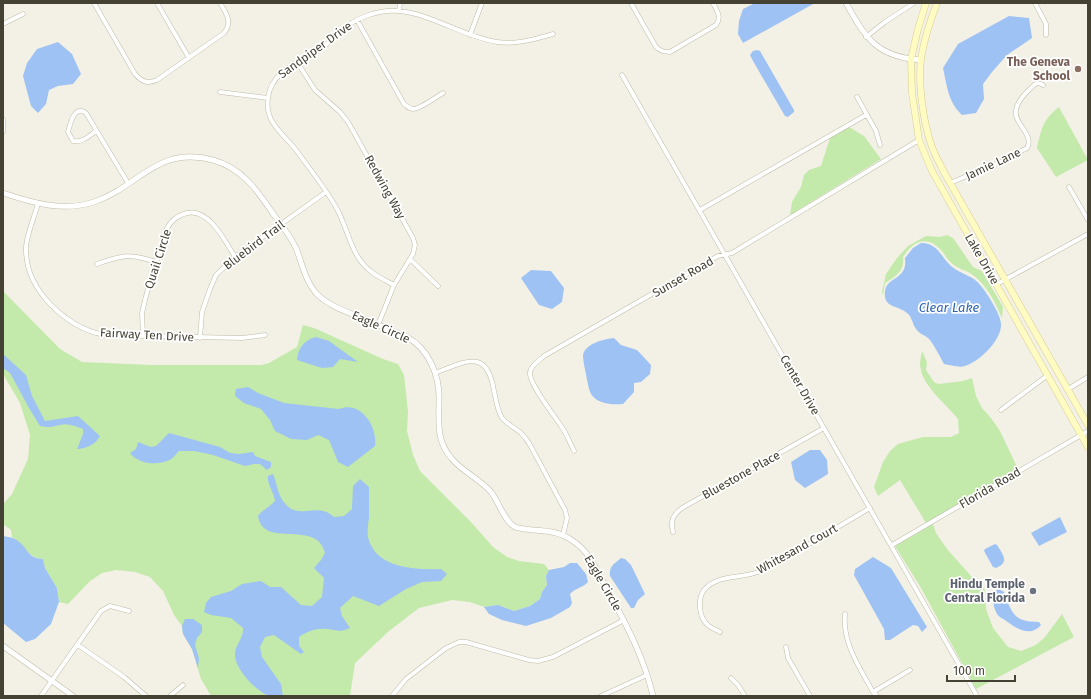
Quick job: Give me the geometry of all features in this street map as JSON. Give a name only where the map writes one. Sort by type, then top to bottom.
[{"type":"main road","name":"Lake Drive","points":[[926,3],[911,59],[912,93],[919,140],[932,171],[1088,447]]},
{"type":"main road","name":"Lake Drive","points":[[937,3],[930,19],[921,60],[922,99],[931,144],[950,183],[1088,425]]},
{"type":"street","points":[[94,3],[140,80],[146,83],[152,83],[157,80],[227,30],[229,20],[220,3]]},
{"type":"street","points":[[157,3],[189,58]]},
{"type":"street","points":[[399,11],[400,3]]},
{"type":"street","points":[[470,34],[482,3]]},
{"type":"street","points":[[631,3],[656,47],[661,51],[670,52],[719,22],[719,17],[713,3]]},
{"type":"street","points":[[846,3],[866,37],[884,51],[911,59],[921,60]]},
{"type":"street","points":[[866,37],[885,22],[914,3]]},
{"type":"street","points":[[1035,3],[1046,24],[1046,35]]},
{"type":"street","name":"Sandpiper Drive","points":[[268,98],[270,89],[278,75],[324,46],[341,31],[357,20],[376,13],[399,11],[416,14],[470,34],[498,42],[518,43],[553,34]]},
{"type":"street","points":[[3,24],[23,14]]},
{"type":"street","points":[[357,20],[404,104],[408,108],[418,108],[443,94]]},
{"type":"street","name":"Redwing Way","points":[[297,62],[315,90],[340,112],[348,122],[415,244],[415,250],[394,285],[378,325]]},
{"type":"street","name":"Center Drive","points":[[622,75],[977,696]]},
{"type":"street","name":"Jamie Lane","points":[[950,183],[1003,161],[1027,148],[1028,141],[1015,111],[1023,97],[1032,87],[1040,83],[1043,85]]},
{"type":"street","points":[[220,92],[268,98],[268,109],[274,126],[298,152],[326,192],[341,218],[354,251],[359,259],[373,273],[394,285]]},
{"type":"street","points":[[857,97],[876,131],[880,145]]},
{"type":"street","points":[[96,132],[77,142],[73,141],[68,132],[73,118],[79,110],[86,113],[96,132],[128,183]]},
{"type":"street","points":[[700,210],[866,115]]},
{"type":"street","points":[[3,119],[3,132]]},
{"type":"street","name":"Sunset Road","points":[[574,451],[562,426],[535,388],[530,378],[530,373],[534,364],[544,356],[718,256],[732,253],[919,140]]},
{"type":"street","name":"Eagle Circle","points":[[3,193],[38,203],[64,207],[84,204],[105,198],[152,167],[170,160],[190,157],[222,163],[240,173],[258,191],[282,225],[295,247],[306,277],[324,300],[332,305],[414,341],[424,352],[435,373],[439,392],[438,419],[440,436],[446,451],[452,459],[485,486],[497,501],[506,518],[514,526],[562,535],[580,546],[589,556],[624,620],[639,652],[653,696]]},
{"type":"street","points":[[1069,187],[1088,220]]},
{"type":"street","name":"Bluebird Trail","points":[[200,338],[202,312],[216,275],[235,257],[282,225],[326,192]]},
{"type":"street","name":"Fairway Ten Drive","points":[[38,203],[26,246],[30,274],[46,299],[61,314],[75,324],[91,332],[104,335],[200,338],[242,338],[265,335]]},
{"type":"street","name":"Quail Circle","points":[[143,336],[142,313],[146,296],[166,230],[171,221],[178,216],[192,212],[201,214],[211,222],[235,257]]},
{"type":"street","points":[[997,284],[1088,234]]},
{"type":"street","points":[[97,264],[115,257],[127,255],[139,256],[156,262]]},
{"type":"street","points":[[410,259],[438,286]]},
{"type":"street","points":[[435,373],[465,362],[479,362],[485,366],[492,380],[495,397],[502,418],[522,434],[529,443],[565,510],[567,524],[562,535]]},
{"type":"street","points":[[1001,410],[1048,375]]},
{"type":"street","points":[[1068,389],[1088,377]]},
{"type":"street","name":"Bluestone Place","points":[[673,532],[672,520],[682,508],[824,428]]},
{"type":"street","name":"Florida Road","points":[[892,545],[1088,431]]},
{"type":"street","name":"Whitesand Court","points":[[720,632],[708,626],[699,605],[703,592],[707,587],[718,580],[746,576],[771,566],[870,508]]},
{"type":"street","points":[[41,696],[101,611],[110,606],[115,606],[129,611]]},
{"type":"street","points":[[845,614],[844,622],[852,654],[873,692],[877,696]]},
{"type":"street","points":[[392,696],[406,679],[453,644],[466,642],[529,660],[545,660],[624,620]]},
{"type":"street","points":[[78,645],[124,677],[146,696]]},
{"type":"street","points":[[3,646],[73,696]]},
{"type":"street","points":[[786,647],[788,658],[810,696]]},
{"type":"street","points":[[873,692],[910,670]]},
{"type":"street","points":[[601,696],[647,675]]},
{"type":"street","points":[[731,678],[738,685],[745,696]]},
{"type":"street","points":[[170,696],[182,685]]},
{"type":"green space","points":[[1059,107],[1088,160],[1056,177],[1037,148],[1046,120]]},
{"type":"green space","points":[[849,127],[864,136],[881,159],[790,215],[792,202],[801,187],[804,175],[809,170],[821,166],[830,138]]},
{"type":"green space","points":[[947,235],[953,238],[973,267],[982,271],[1003,307],[1002,318],[993,299],[981,282],[970,273],[958,268],[942,251],[926,241],[916,244],[907,251],[903,257],[903,266],[899,273],[885,283],[883,295],[882,292],[886,274],[897,258],[908,246],[926,236],[940,237]]},
{"type":"green space","points":[[3,291],[60,349],[82,362],[151,365],[261,365],[269,363],[297,347],[303,325],[314,328],[383,359],[398,364],[404,375],[408,412],[407,431],[413,455],[420,471],[471,522],[493,547],[507,557],[519,561],[544,564],[549,570],[546,576],[547,585],[542,592],[540,599],[530,606],[514,611],[498,605],[484,607],[470,602],[452,600],[419,608],[389,631],[355,663],[350,696],[211,696],[201,679],[192,649],[183,634],[182,626],[174,615],[163,591],[150,577],[135,572],[116,570],[102,573],[90,581],[68,604],[59,602],[57,588],[45,568],[43,559],[33,556],[12,537],[11,530],[3,524],[3,504],[12,494],[28,459],[30,435],[20,403],[3,374]]},
{"type":"green space","points":[[922,351],[927,362],[926,370],[934,382],[938,384],[963,381],[972,378],[976,396],[982,408],[1000,431],[1018,469],[926,523],[900,480],[878,496],[874,487],[883,462],[890,451],[898,444],[923,437],[951,437],[959,433],[958,419],[926,383],[920,365]]},
{"type":"green space","points":[[933,524],[936,533],[947,549],[971,576],[981,583],[985,590],[986,609],[993,628],[1008,647],[1021,651],[1036,645],[1045,637],[1062,614],[1074,637],[976,689],[921,588],[895,546]]},
{"type":"water","points":[[755,3],[815,3],[743,43],[738,34],[739,21],[743,9]]},
{"type":"water","points":[[1009,16],[1029,18],[1032,38],[1007,55],[983,84],[984,99],[976,113],[962,115],[957,110],[951,99],[943,68],[958,44]]},
{"type":"water","points":[[58,42],[72,54],[81,74],[73,84],[58,86],[49,90],[46,104],[38,113],[31,106],[23,76],[27,63],[37,49]]},
{"type":"water","points":[[753,51],[760,51],[794,110],[794,112],[788,117],[785,116],[750,55]]},
{"type":"water","name":"Clear Lake","points":[[921,243],[931,245],[951,266],[978,282],[984,289],[999,315],[1001,324],[998,337],[989,350],[971,364],[963,367],[957,367],[944,364],[932,342],[916,329],[909,315],[886,301],[886,287],[900,275],[905,265],[905,258],[913,248]]},
{"type":"water","points":[[531,270],[551,271],[564,288],[562,302],[552,309],[539,305],[521,278]]},
{"type":"water","points":[[316,337],[329,341],[358,362],[340,359],[333,367],[322,368],[297,360],[302,345],[308,340]]},
{"type":"water","points":[[614,338],[621,345],[637,350],[651,365],[650,374],[641,382],[634,383],[634,392],[623,404],[604,403],[592,396],[583,360],[583,355],[588,347],[596,342]]},
{"type":"water","points":[[3,354],[26,375],[32,396],[45,421],[78,416],[100,436],[96,441],[87,447],[77,449],[83,434],[83,429],[66,424],[50,427],[40,426],[10,373],[3,368]]},
{"type":"water","points":[[248,387],[258,393],[284,403],[339,409],[347,407],[354,408],[360,411],[370,423],[374,431],[375,446],[348,467],[338,462],[329,440],[318,435],[307,440],[291,439],[275,431],[270,420],[261,409],[244,403],[235,396],[236,389]]},
{"type":"water","points":[[169,433],[220,447],[230,453],[239,454],[253,452],[255,456],[271,462],[271,467],[267,470],[260,464],[245,466],[213,455],[194,451],[179,451],[173,458],[159,463],[143,462],[133,457],[130,453],[136,449],[138,442],[151,447],[156,446]]},
{"type":"water","points":[[810,450],[820,450],[827,460],[828,474],[805,488],[795,480],[791,462]]},
{"type":"water","points":[[273,474],[281,498],[289,507],[301,511],[321,510],[334,517],[344,516],[352,509],[353,486],[360,479],[369,487],[368,537],[372,547],[379,555],[387,561],[397,565],[419,569],[441,569],[447,574],[441,581],[422,582],[406,589],[379,606],[353,596],[340,608],[342,616],[350,628],[340,631],[319,629],[306,633],[299,637],[299,646],[304,652],[301,654],[274,635],[265,637],[260,647],[262,657],[281,684],[283,696],[270,696],[265,694],[253,685],[242,673],[236,660],[235,651],[242,635],[243,628],[231,618],[211,615],[204,612],[206,603],[211,597],[231,591],[242,584],[261,581],[270,587],[281,587],[301,605],[312,606],[322,597],[324,578],[314,568],[325,553],[320,543],[312,537],[269,531],[262,526],[258,516],[275,501],[268,479],[268,476]]},
{"type":"water","points":[[1060,517],[1067,532],[1039,546],[1031,533]]},
{"type":"water","points":[[3,536],[15,539],[22,544],[31,555],[43,559],[45,568],[57,588],[59,602],[51,624],[35,639],[26,642],[3,623]]},
{"type":"water","points":[[995,544],[1004,558],[1003,563],[996,568],[993,567],[984,551]]},
{"type":"water","points":[[873,557],[891,568],[927,627],[922,632],[918,626],[913,625],[890,640],[885,640],[884,629],[854,575],[855,569]]},
{"type":"water","points":[[621,558],[625,559],[631,565],[645,594],[638,600],[634,608],[631,608],[610,576],[611,567]]},
{"type":"water","points":[[570,563],[577,563],[586,574],[588,582],[570,594],[572,603],[570,607],[551,618],[526,626],[502,620],[489,614],[484,607],[498,605],[514,611],[530,606],[540,599],[542,592],[547,585],[546,576],[549,570],[564,567]]},
{"type":"water","points":[[999,589],[1004,592],[1009,606],[1015,615],[1024,620],[1039,622],[1041,625],[1037,629],[1027,631],[1018,629],[999,616],[995,610],[992,596],[994,596],[996,590]]},
{"type":"water","points":[[185,619],[193,619],[202,625],[202,632],[197,638],[195,645],[199,658],[198,668],[192,649],[183,634],[182,626]]},
{"type":"place","name":"The Geneva School","points":[[1078,69]]},
{"type":"place","name":"Hindu Temple Central Florida","points":[[1033,591]]}]
